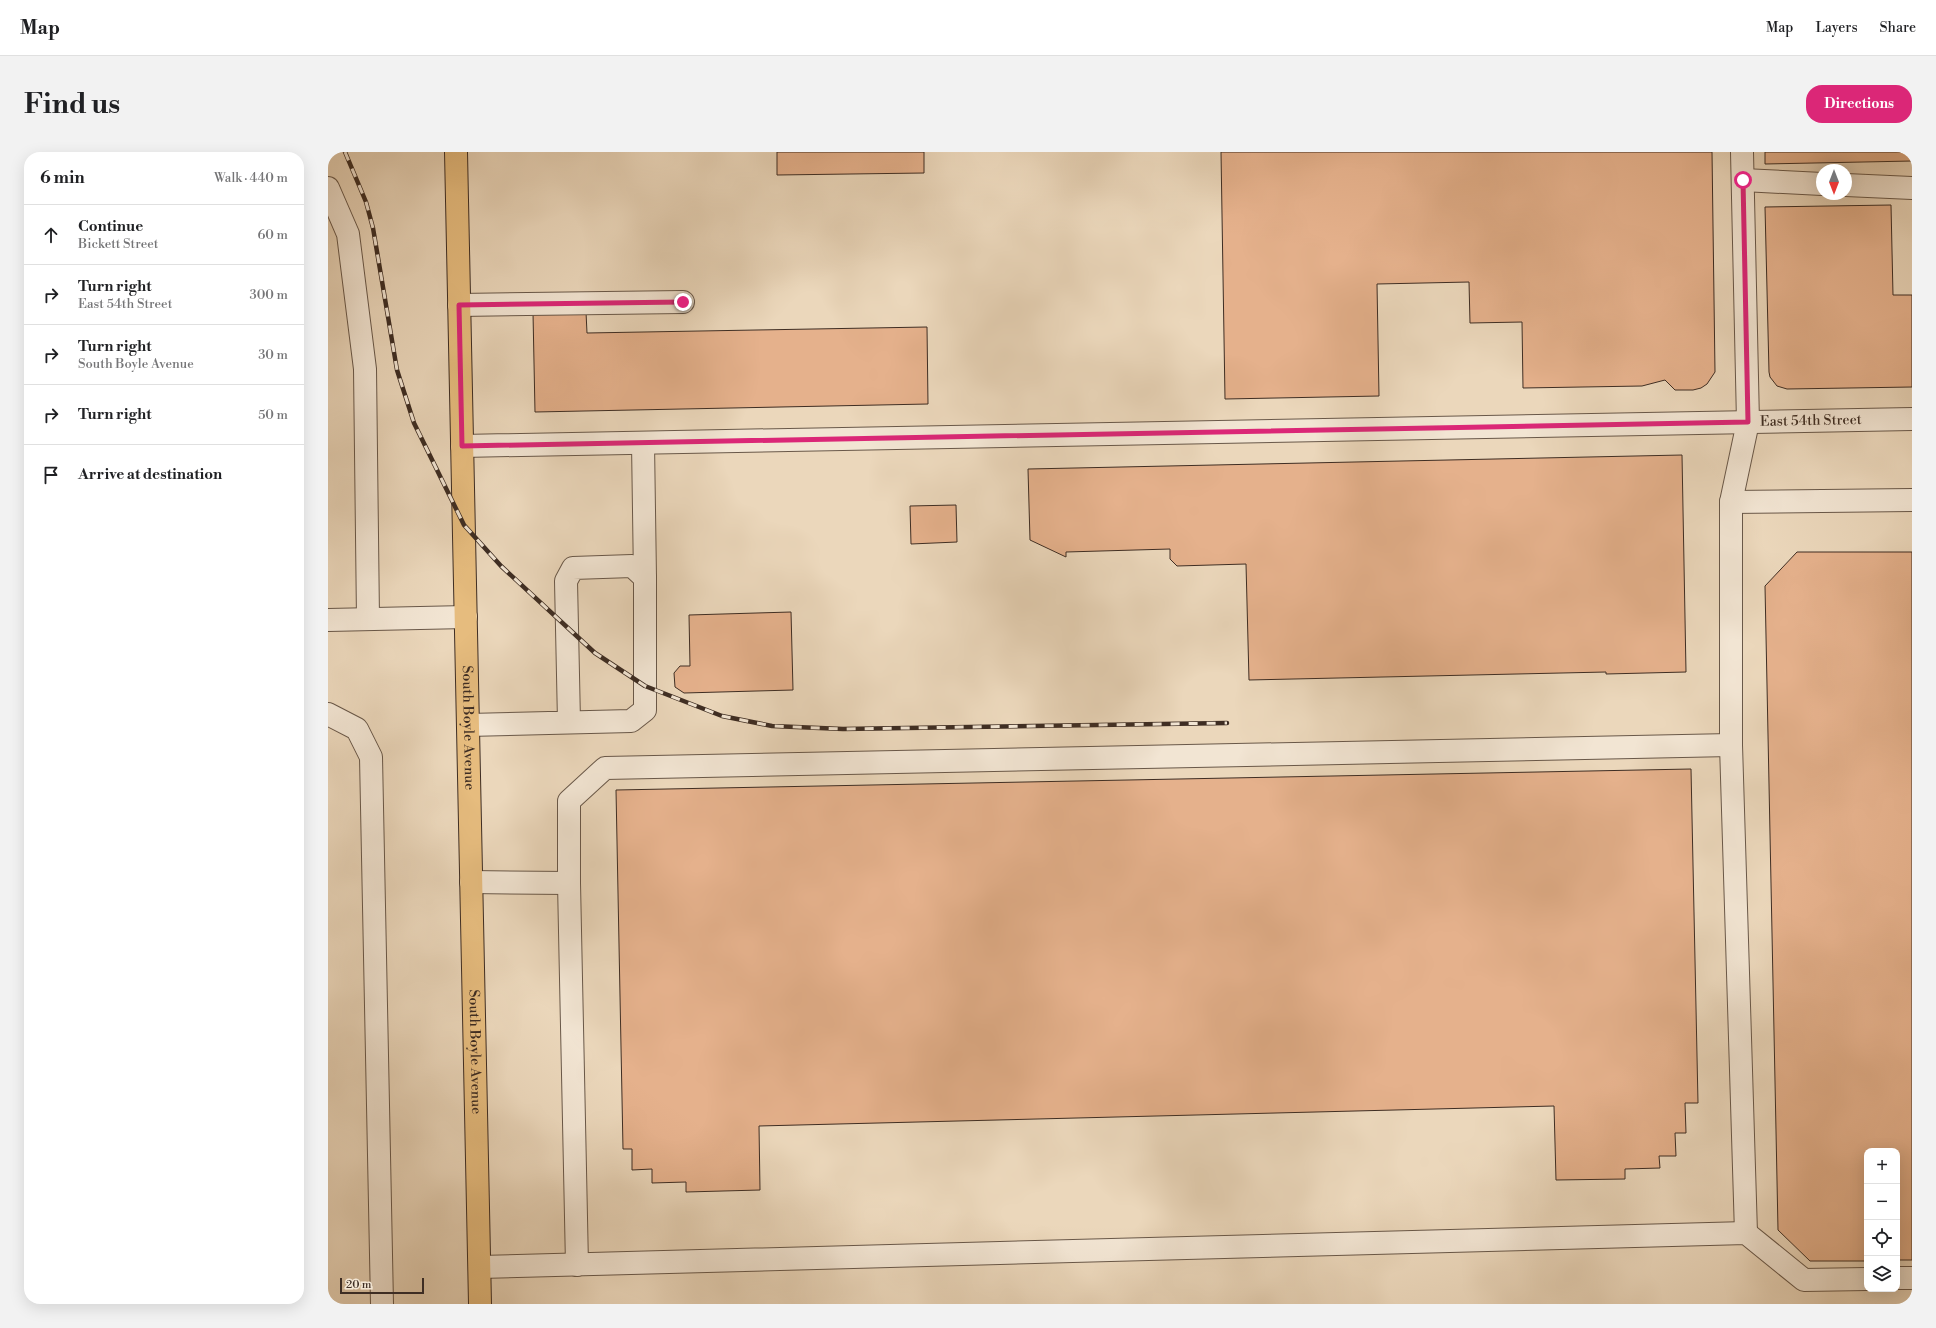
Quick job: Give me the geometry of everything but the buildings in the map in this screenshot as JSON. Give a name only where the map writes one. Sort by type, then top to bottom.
[{"type":"main road","name":"South Boyle Avenue","points":[[456,152],[480,1304]]},
{"type":"street","points":[[1742,152],[1748,422],[1731,502],[1731,745],[1746,1233]]},
{"type":"street","points":[[1743,180],[1816,184]]},
{"type":"street","points":[[1852,185],[1912,188]]},
{"type":"street","points":[[328,188],[348,234],[365,369],[368,619]]},
{"type":"street","points":[[459,305],[683,302]]},
{"type":"street","name":"East 54th Street","points":[[462,446],[1912,419]]},
{"type":"street","points":[[468,724],[630,721],[645,710],[643,443]]},
{"type":"street","points":[[1731,502],[1912,500]]},
{"type":"street","points":[[568,722],[566,581],[573,568],[632,566],[645,578]]},
{"type":"street","points":[[328,620],[466,617]]},
{"type":"street","points":[[328,714],[357,729],[371,757],[382,1304]]},
{"type":"street","points":[[577,1265],[568,883],[568,801],[605,768],[1731,745]]},
{"type":"street","points":[[472,882],[568,883]]},
{"type":"street","points":[[480,1267],[1746,1233],[1804,1280],[1864,1279]]},
{"type":"street","points":[[1900,1278],[1912,1278]]},
{"type":"railway","points":[[345,152],[366,202],[373,228],[397,370],[414,423],[464,525],[501,566],[595,653],[645,686],[722,716],[772,726],[843,729],[1227,723]]},
{"type":"route","points":[[683,302],[459,305],[462,446],[1748,422],[1743,180]]}]
